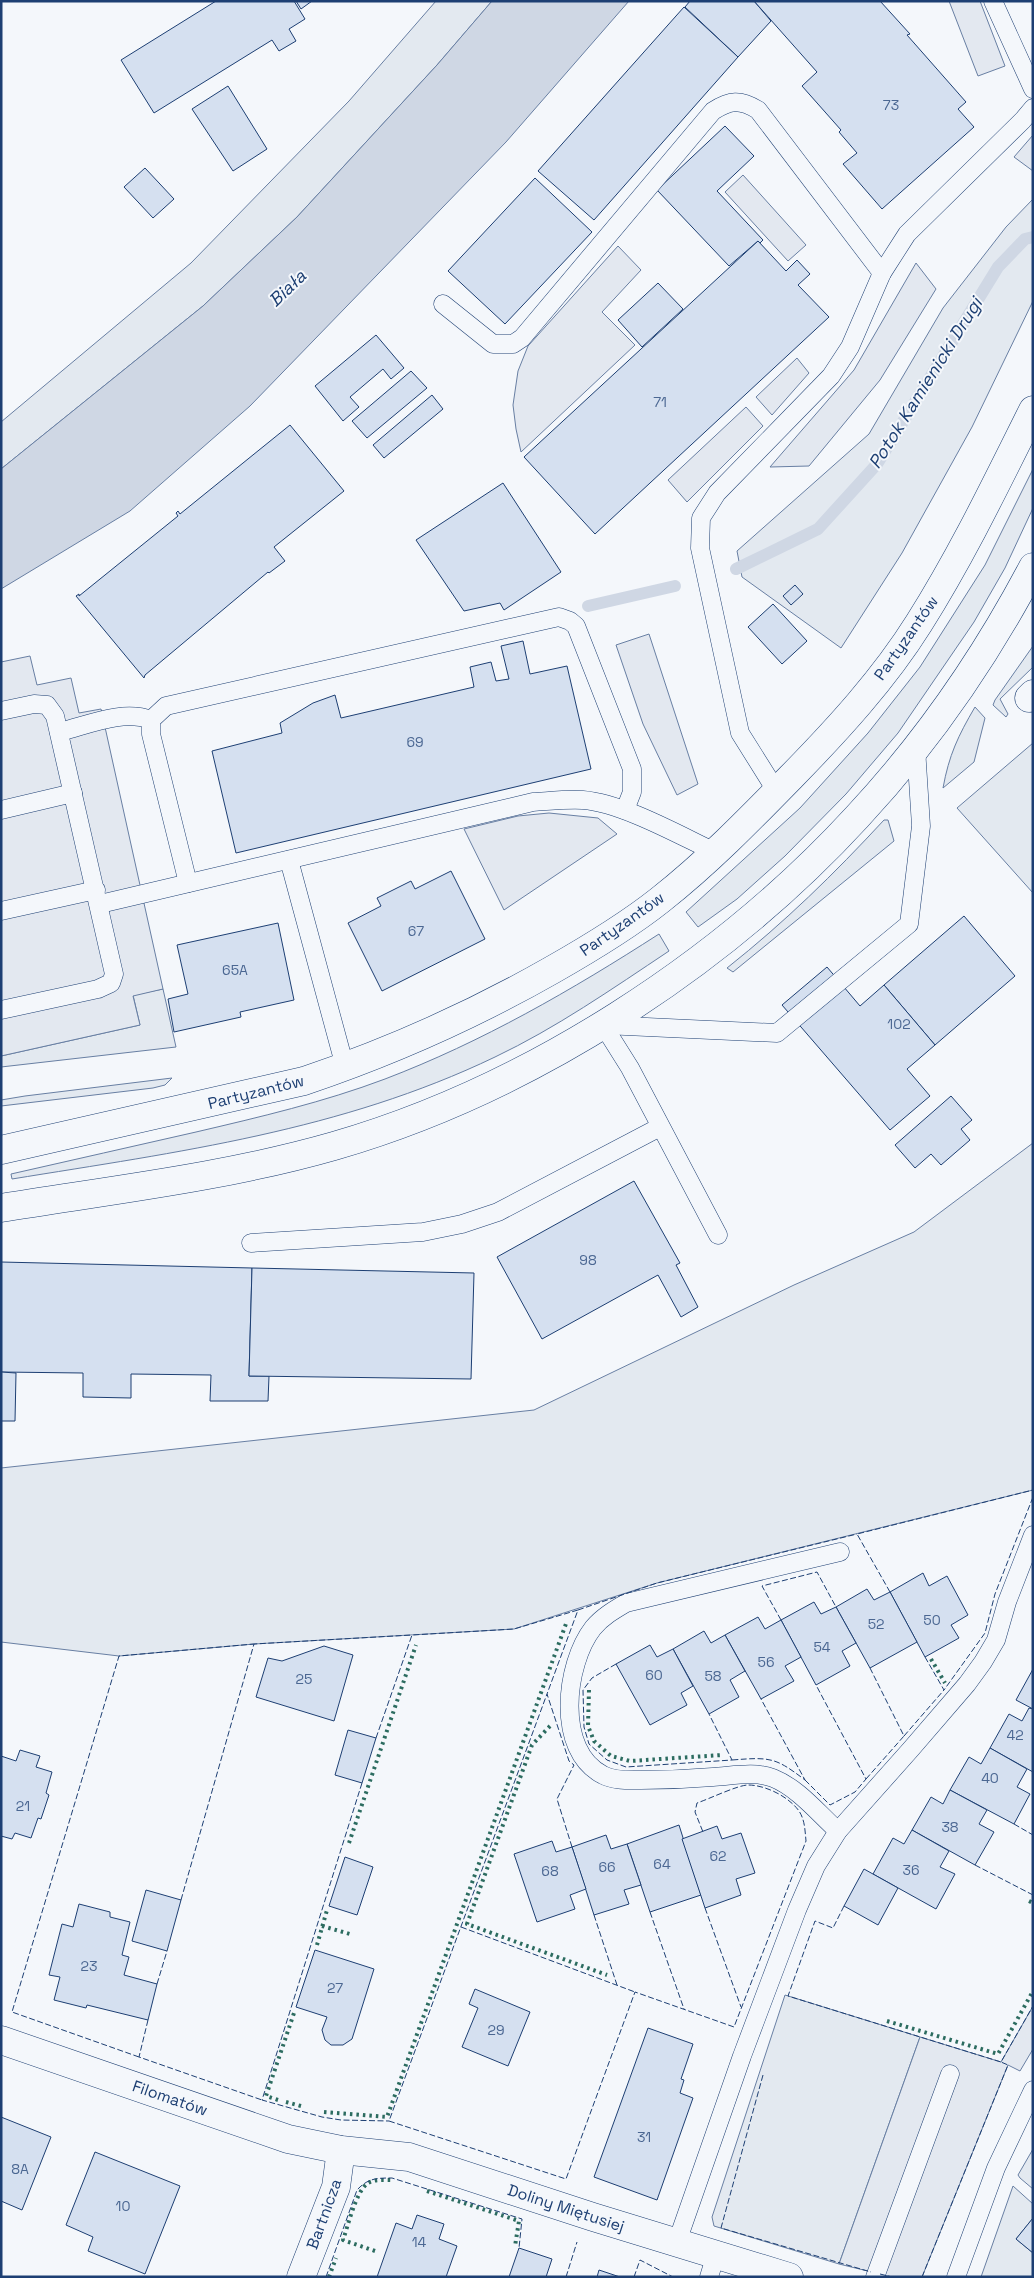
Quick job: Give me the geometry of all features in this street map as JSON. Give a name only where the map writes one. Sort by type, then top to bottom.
[{"type":"main road","name":"Partyzantów","points":[[1,1150],[304,1081],[345,1067],[468,1015],[594,946],[658,901],[716,852],[777,792],[867,694],[918,625],[960,554],[1033,410]]},
{"type":"main road","points":[[1,1208],[180,1180],[334,1146],[465,1098],[538,1062],[603,1025],[699,959],[762,908],[825,850],[858,816],[916,748],[954,694],[1013,604],[1033,567]]},
{"type":"main road","name":"Filomatów","points":[[1,2040],[288,2139],[341,2150]]},
{"type":"main road","name":"Doliny Miętusiej","points":[[341,2150],[409,2157],[676,2242],[713,2266],[788,2277]]},
{"type":"main road","name":"Bartnicza","points":[[301,2277],[336,2187],[341,2150]]},
{"type":"lane","points":[[993,1],[1033,89]]},
{"type":"lane","points":[[443,304],[493,344],[513,344],[522,338],[713,111],[725,103],[737,100],[758,110],[882,273]]},
{"type":"lane","points":[[777,792],[740,732],[700,548],[700,518],[717,493],[831,376],[850,347],[882,273],[907,234],[1033,108]]},
{"type":"lane","points":[[188,883],[151,734],[152,720],[166,706],[559,617],[570,621],[576,626],[632,769],[632,792],[624,810]]},
{"type":"lane","points":[[1,712],[34,704],[47,705],[55,716],[98,897],[114,974],[111,984],[98,989],[1,1010]]},
{"type":"lane","points":[[59,732],[126,715],[140,715],[152,720]]},
{"type":"lane","points":[[603,1025],[777,1033],[909,924],[921,826],[916,748]]},
{"type":"lane","points":[[1,810],[74,793]]},
{"type":"lane","points":[[1,911],[188,883],[533,802],[585,800],[624,810],[716,852]]},
{"type":"lane","points":[[289,860],[345,1067]]},
{"type":"lane","points":[[603,1025],[718,1235]]},
{"type":"lane","points":[[250,1243],[423,1232],[462,1224],[498,1212],[660,1127]]},
{"type":"lane","points":[[676,2242],[796,1910],[816,1866],[838,1831],[967,1684],[983,1662],[996,1640],[1007,1602],[1033,1536]]},
{"type":"lane","points":[[838,1831],[792,1790],[774,1778],[758,1775],[659,1780],[613,1779],[602,1775],[590,1765],[576,1742],[571,1725],[569,1705],[576,1661],[593,1628],[607,1614],[626,1603],[840,1552]]},
{"type":"lane","points":[[875,2277],[950,2074]]},
{"type":"lane","points":[[956,2277],[996,2168],[1033,2090]]},
{"type":"shaded area","points":[[436,1],[492,1],[437,65],[297,217],[203,306],[1,469],[1,422],[191,263],[349,101]]},
{"type":"shaded area","points":[[949,1],[980,1],[1005,66],[978,76]]},
{"type":"shaded area","points":[[1033,135],[1033,171],[1014,157]]},
{"type":"shaded area","points":[[743,175],[806,245],[788,261],[725,192]]},
{"type":"shaded area","points":[[1033,199],[1033,301],[972,427],[902,553],[841,648],[742,577],[737,551],[869,434],[943,308],[1006,227]]},
{"type":"shaded area","points":[[618,246],[641,270],[602,312],[635,345],[521,452],[513,405],[518,371],[528,346]]},
{"type":"shaded area","points":[[916,263],[936,289],[880,380],[809,466],[770,467],[854,370]]},
{"type":"shaded area","points":[[797,358],[809,373],[772,415],[756,397]]},
{"type":"shaded area","points":[[746,407],[763,426],[687,502],[668,480]]},
{"type":"shaded area","points":[[1033,469],[1033,508],[1005,568],[974,622],[898,733],[846,794],[785,856],[737,899],[698,927],[686,912],[800,808],[868,733],[920,667],[985,565]]},
{"type":"shaded area","points":[[649,634],[698,784],[677,795],[643,724],[616,645]]},
{"type":"shaded area","points":[[1033,646],[1033,667],[1000,699],[1008,714],[1006,717],[993,705]]},
{"type":"shaded area","points":[[30,656],[37,685],[71,678],[79,713],[101,709],[163,989],[133,996],[140,1025],[1,1056],[1,662]]},
{"type":"shaded area","points":[[975,707],[985,718],[974,762],[943,788],[955,746]]},
{"type":"shaded area","points":[[1033,743],[1033,893],[957,808]]},
{"type":"shaded area","points":[[549,813],[598,818],[617,834],[504,910],[464,829],[518,816]]},
{"type":"shaded area","points":[[884,820],[888,820],[894,841],[733,972],[727,968],[808,897]]},
{"type":"shaded area","points":[[659,934],[669,951],[626,980],[562,1021],[518,1046],[437,1082],[378,1103],[258,1136],[136,1159],[12,1179],[11,1174],[268,1115],[339,1095],[385,1079],[457,1049],[526,1014]]},
{"type":"shaded area","points":[[163,989],[176,1047],[1,1067],[1,1056],[140,1025],[133,995]]},
{"type":"shaded area","points":[[172,1078],[165,1085],[153,1088],[1,1106],[1,1100],[25,1096]]},
{"type":"shaded area","points":[[1033,1143],[1033,1490],[657,1583],[514,1629],[254,1644],[119,1656],[1,1642],[1,1468],[534,1410],[794,1285],[914,1232]]},
{"type":"shaded area","points":[[785,1995],[920,2037],[839,2264],[714,2226],[712,2217]]},
{"type":"shaded area","points":[[1033,2006],[1033,2049],[1020,2071],[1008,2065],[922,2277],[892,2277],[839,2264],[920,2037],[1001,2062]]},
{"type":"shaded area","points":[[1033,2149],[1033,2189],[1018,2175]]},
{"type":"shaded area","points":[[1013,2186],[1033,2204],[1033,2218],[1016,2239],[1033,2253],[1033,2277],[981,2277]]},
{"type":"water","name":"Biała","points":[[492,1],[629,1],[506,142],[250,406],[130,511],[1,589],[1,469],[203,306],[297,217],[437,65]]},
{"type":"building","points":[[216,1],[294,1],[305,19],[289,29],[296,41],[279,51],[272,40],[154,113],[121,60]]},
{"type":"building","points":[[296,1],[312,1],[301,9]]},
{"type":"building","points":[[690,1],[754,1],[771,21],[738,57],[685,7]]},
{"type":"building","points":[[754,1],[880,1],[966,102],[958,109],[974,127],[882,209],[843,164],[857,153],[839,132],[841,130],[802,86],[817,72]]},
{"type":"building","points":[[684,7],[738,57],[594,220],[538,171]]},
{"type":"building","points":[[228,86],[267,149],[233,171],[192,109]]},
{"type":"building","points":[[725,126],[754,156],[717,191],[763,240],[760,243],[758,241],[729,266],[657,190]]},
{"type":"building","points":[[145,168],[174,199],[153,218],[124,187]]},
{"type":"building","points":[[535,178],[592,232],[505,324],[448,271]]},
{"type":"building","points":[[758,241],[786,271],[797,260],[810,274],[798,285],[829,317],[595,534],[524,457]]},
{"type":"building","points":[[658,283],[683,309],[642,347],[618,320]]},
{"type":"building","points":[[376,335],[404,368],[391,379],[383,369],[350,397],[359,407],[343,421],[315,386]]},
{"type":"building","points":[[411,371],[427,388],[367,438],[352,421]]},
{"type":"building","points":[[432,395],[443,409],[384,458],[373,445]]},
{"type":"building","points":[[290,425],[344,491],[274,547],[285,561],[268,572],[145,675],[144,678],[76,596],[79,594],[79,596],[178,516],[176,513],[178,511],[180,514]]},
{"type":"building","points":[[503,483],[561,572],[504,610],[500,603],[464,611],[416,540]]},
{"type":"building","points":[[795,585],[803,594],[791,605],[783,596]]},
{"type":"building","points":[[773,604],[807,641],[782,664],[748,627]]},
{"type":"building","points":[[523,641],[530,674],[567,666],[591,769],[236,853],[212,751],[282,733],[280,723],[313,703],[335,695],[341,718],[474,687],[470,667],[491,662],[496,681],[509,679],[501,646]]},
{"type":"building","points":[[451,871],[485,939],[382,991],[348,923],[381,906],[377,898],[411,881],[415,889]]},
{"type":"building","points":[[964,916],[1015,976],[935,1045],[884,985]]},
{"type":"building","points":[[278,923],[294,1000],[240,1012],[241,1017],[174,1032],[168,999],[188,994],[177,945]]},
{"type":"building","points":[[827,967],[860,1006],[884,985],[935,1045],[907,1069],[930,1096],[890,1130],[782,1005]]},
{"type":"building","points":[[951,1096],[972,1120],[961,1129],[970,1140],[941,1165],[931,1154],[915,1168],[895,1145]]},
{"type":"building","points":[[634,1181],[680,1263],[676,1265],[698,1307],[681,1317],[658,1275],[542,1339],[497,1257]]},
{"type":"building","points":[[1,1262],[252,1268],[249,1376],[269,1376],[268,1401],[210,1401],[211,1375],[131,1374],[131,1398],[83,1397],[83,1373],[1,1372]]},
{"type":"building","points":[[252,1268],[474,1273],[471,1379],[249,1376]]},
{"type":"building","points":[[1,1372],[16,1373],[15,1421],[1,1421]]},
{"type":"building","points":[[923,1573],[929,1586],[947,1576],[968,1615],[951,1625],[959,1638],[925,1657],[890,1592]]},
{"type":"building","points":[[867,1589],[874,1600],[890,1592],[917,1642],[870,1668],[836,1607]]},
{"type":"building","points":[[814,1602],[821,1614],[836,1607],[856,1643],[842,1651],[850,1666],[816,1685],[781,1620]]},
{"type":"building","points":[[758,1617],[765,1629],[781,1620],[801,1657],[785,1666],[794,1681],[761,1699],[725,1635]]},
{"type":"building","points":[[704,1631],[711,1643],[725,1635],[745,1671],[730,1680],[739,1697],[709,1714],[673,1649]]},
{"type":"building","points":[[650,1645],[657,1657],[673,1649],[693,1686],[681,1693],[687,1705],[650,1725],[616,1664]]},
{"type":"building","points":[[324,1646],[353,1655],[334,1721],[256,1697],[268,1658],[282,1661]]},
{"type":"building","points":[[1033,1669],[1033,1709],[1016,1700]]},
{"type":"building","points":[[1029,1708],[1033,1709],[1033,1772],[990,1748],[1009,1714],[1022,1721]]},
{"type":"building","points":[[348,1730],[376,1738],[362,1783],[335,1775]]},
{"type":"building","points":[[990,1748],[1027,1769],[1017,1787],[1030,1794],[1014,1824],[950,1790],[969,1757],[981,1764]]},
{"type":"building","points":[[20,1750],[40,1756],[36,1767],[52,1772],[46,1793],[49,1795],[41,1819],[38,1818],[31,1838],[15,1833],[12,1839],[1,1836],[1,1756],[16,1761]]},
{"type":"building","points":[[950,1790],[987,1810],[979,1824],[994,1832],[975,1865],[912,1830],[931,1797],[943,1804]]},
{"type":"building","points":[[679,1825],[701,1895],[650,1912],[627,1844]]},
{"type":"building","points":[[717,1826],[722,1839],[741,1833],[755,1873],[736,1879],[741,1895],[705,1908],[682,1839]]},
{"type":"building","points":[[912,1830],[949,1851],[940,1867],[955,1874],[936,1909],[873,1874],[893,1838],[904,1844]]},
{"type":"building","points":[[606,1835],[611,1849],[627,1844],[641,1885],[624,1890],[629,1904],[594,1915],[572,1847]]},
{"type":"building","points":[[552,1841],[556,1852],[572,1847],[586,1889],[570,1895],[575,1909],[537,1922],[514,1854]]},
{"type":"building","points":[[345,1857],[373,1867],[357,1915],[329,1906]]},
{"type":"building","points":[[864,1869],[898,1888],[878,1925],[844,1906]]},
{"type":"building","points":[[146,1890],[181,1900],[167,1951],[132,1941]]},
{"type":"building","points":[[79,1904],[110,1912],[110,1917],[130,1922],[122,1955],[129,1957],[124,1975],[157,1984],[148,2020],[87,2005],[86,2008],[54,2000],[60,1977],[49,1975],[62,1924],[73,1927]]},
{"type":"building","points":[[315,1950],[374,1969],[352,2039],[343,2045],[331,2045],[325,2040],[322,2030],[327,2017],[296,2007]]},
{"type":"building","points":[[475,1989],[530,2012],[508,2066],[462,2047],[478,2008],[469,2004]]},
{"type":"building","points":[[648,2028],[693,2044],[681,2079],[684,2080],[680,2093],[693,2098],[657,2200],[594,2177]]},
{"type":"building","points":[[1,2117],[51,2137],[22,2210],[1,2201]]},
{"type":"building","points":[[95,2152],[180,2186],[145,2274],[88,2251],[93,2237],[66,2225]]},
{"type":"building","points":[[417,2215],[444,2224],[439,2239],[457,2246],[446,2277],[377,2277],[396,2223],[412,2229]]},
{"type":"building","points":[[1033,2218],[1033,2253],[1016,2239]]},
{"type":"building","points":[[519,2248],[552,2259],[546,2277],[509,2277]]},
{"type":"building","points":[[599,2270],[620,2277],[597,2277]]},
{"type":"waterway","name":"Potok Kamienicki Drugi","points":[[736,569],[818,529],[877,464],[998,267],[1025,239],[1033,237]]},
{"type":"waterway","name":"Potok Kamienicki Drugi","points":[[588,606],[675,586]]},
{"type":"hedge","points":[[324,2112],[387,2117],[567,1621]]},
{"type":"hedge","points":[[349,1843],[416,1645]]},
{"type":"hedge","points":[[931,1659],[945,1683]]},
{"type":"hedge","points":[[589,1690],[588,1726],[594,1741],[611,1756],[630,1761],[722,1755]]},
{"type":"hedge","points":[[550,1726],[532,1745],[467,1924],[607,1975]]},
{"type":"hedge","points":[[1029,1901],[1033,1903]]},
{"type":"hedge","points":[[317,1945],[327,1910]]},
{"type":"hedge","points":[[322,1926],[350,1934]]},
{"type":"hedge","points":[[887,2021],[998,2054],[1033,1991]]},
{"type":"hedge","points":[[278,2100],[266,2096],[294,2013]]},
{"type":"hedge","points":[[286,2102],[301,2106]]},
{"type":"hedge","points":[[375,2251],[343,2240],[356,2201],[364,2187],[373,2181],[391,2180]]},
{"type":"hedge","points":[[427,2191],[519,2221],[515,2246]]},
{"type":"hedge","points":[[329,2277],[336,2258]]},
{"type":"fence","points":[[890,1592],[857,1534],[1033,1490]]},
{"type":"fence","points":[[925,1657],[944,1690],[985,1633],[995,1594],[1033,1497]]},
{"type":"fence","points":[[578,1610],[657,1583],[857,1534]]},
{"type":"fence","points":[[781,1620],[762,1586],[817,1572],[836,1607]]},
{"type":"fence","points":[[376,1738],[412,1635],[514,1629],[578,1610],[547,1694]]},
{"type":"fence","points":[[181,1900],[254,1644],[412,1635]]},
{"type":"fence","points":[[139,2057],[12,2012],[119,1656],[254,1644]]},
{"type":"fence","points":[[616,1664],[592,1678],[583,1690],[584,1727],[589,1744],[607,1760],[626,1767],[732,1760],[709,1714]]},
{"type":"fence","points":[[866,1779],[904,1736],[870,1668]]},
{"type":"fence","points":[[805,1780],[830,1805],[855,1792],[866,1779],[816,1685]]},
{"type":"fence","points":[[904,1736],[944,1690]]},
{"type":"fence","points":[[572,1847],[557,1799],[574,1765],[569,1761],[547,1694],[389,2121],[566,2179],[635,1992],[734,2027],[806,1841],[802,1818],[795,1806],[776,1793],[762,1787],[748,1785],[697,1803],[695,1812],[703,1832]]},
{"type":"fence","points":[[732,1760],[772,1760],[805,1780],[761,1699]]},
{"type":"fence","points":[[362,1783],[262,2100],[322,2117],[341,2120],[389,2121]]},
{"type":"fence","points":[[1014,1824],[1033,1835]]},
{"type":"fence","points":[[975,1865],[1033,1895]]},
{"type":"fence","points":[[844,1906],[833,1928],[815,1921],[788,1996],[1001,2062],[1033,2006]]},
{"type":"fence","points":[[705,1908],[741,2007]]},
{"type":"fence","points":[[650,1912],[684,2009]]},
{"type":"fence","points":[[594,1915],[617,1985]]},
{"type":"fence","points":[[461,1927],[635,1992]]},
{"type":"fence","points":[[157,1984],[167,1951]]},
{"type":"fence","points":[[148,2020],[139,2057],[262,2100]]},
{"type":"fence","points":[[922,2277],[1008,2065],[1001,2062]]},
{"type":"fence","points":[[763,2075],[721,2228],[871,2272]]},
{"type":"fence","points":[[326,2277],[357,2190],[365,2183],[377,2179],[392,2178],[522,2219],[519,2248]]},
{"type":"fence","points":[[566,2277],[577,2242]]},
{"type":"fence","points":[[634,2277],[640,2260],[673,2277]]},
{"type":"fence","points":[[880,2274],[892,2277]]}]
